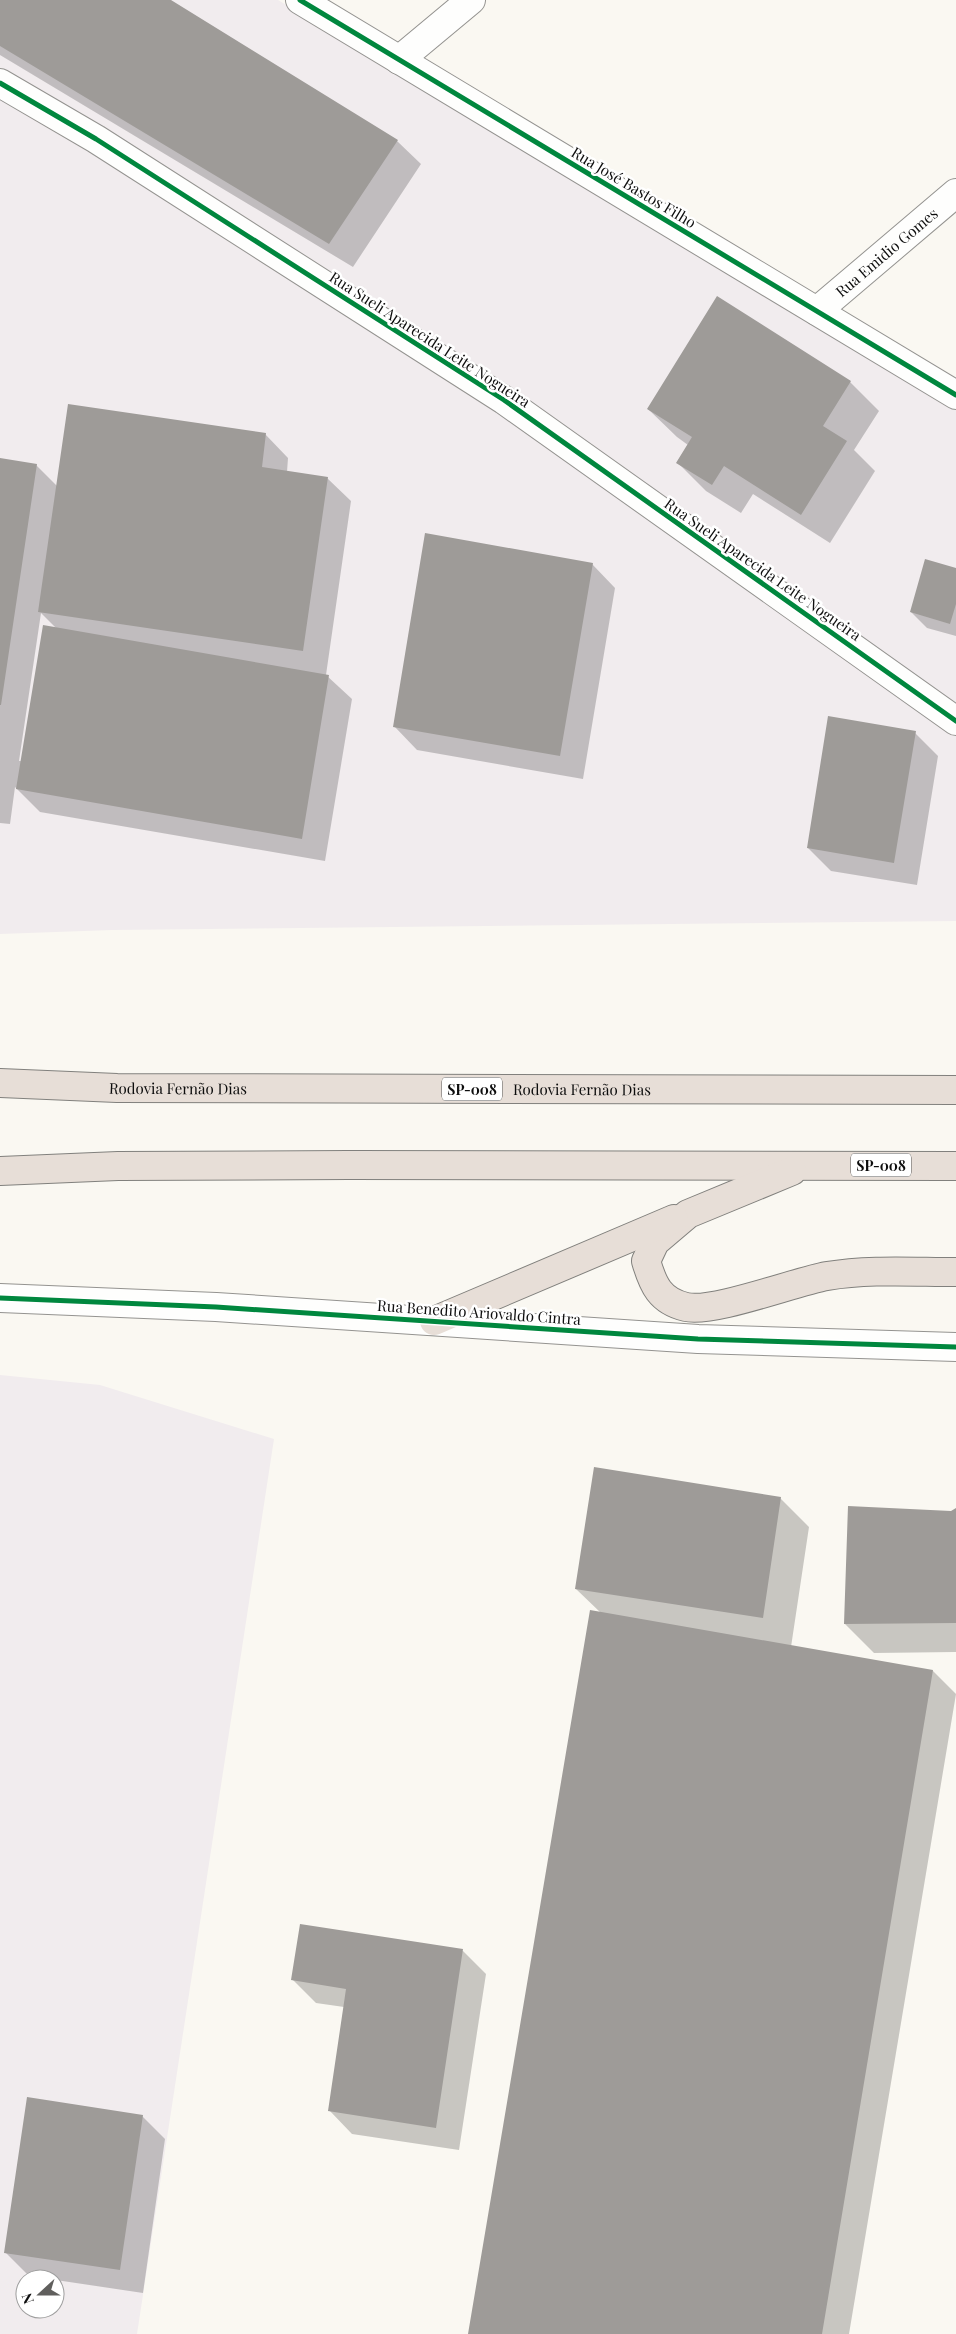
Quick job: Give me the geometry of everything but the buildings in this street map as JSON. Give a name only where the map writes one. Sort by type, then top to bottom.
[{"type":"highway","name":"Rodovia Fernão Dias","points":[[3,1082],[117,1088],[949,1086]]},
{"type":"highway","name":"SP-008","points":[[0,1171],[118,1166],[956,1166]]},
{"type":"highway","points":[[434,1321],[630,1236],[805,1166]]},
{"type":"highway","points":[[688,1214],[655,1242],[646,1262],[654,1286],[668,1300],[687,1307],[718,1304],[825,1276],[854,1272],[956,1272]]},
{"type":"street","name":"Rua José Bastos Filho","points":[[300,0],[956,395]]},
{"type":"street","points":[[399,60],[471,0]]},
{"type":"street","name":"Rua Sueli Aparecida Leite Nogueira","points":[[0,83],[96,139],[504,400],[956,721]]},
{"type":"street","name":"Rua Emidio Gomes","points":[[817,311],[956,193]]},
{"type":"street","name":"Rua Benedito Ariovaldo Cintra","points":[[0,1298],[216,1307],[698,1339],[956,1347]]},
{"type":"shaded area","points":[[0,0],[278,0],[956,407],[956,921],[112,930],[0,934]]},
{"type":"shaded area","points":[[0,1375],[100,1385],[274,1439],[137,2334],[0,2334]]},
{"type":"cycle path","points":[[300,0],[956,395]]},
{"type":"cycle path","points":[[0,83],[96,139],[504,400],[956,721]]},
{"type":"cycle path","points":[[0,1298],[216,1307],[698,1339],[956,1347]]}]
